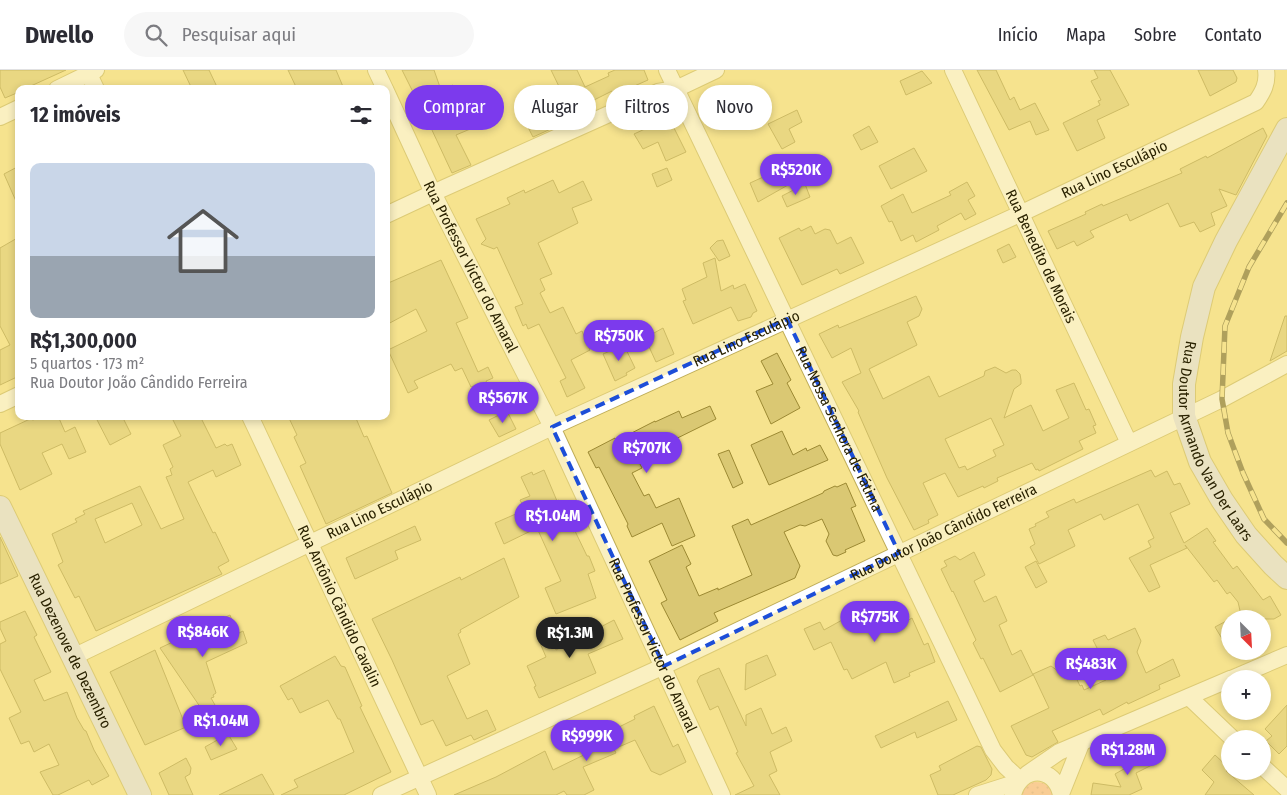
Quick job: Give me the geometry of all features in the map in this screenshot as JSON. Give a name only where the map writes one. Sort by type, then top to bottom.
[{"type":"main road","name":"Rua Doutor Armando Van Der Laars","points":[[1287,129],[1226,241],[1204,287],[1192,337],[1184,384],[1184,416],[1200,462],[1222,500],[1246,535],[1272,566],[1287,578]]},
{"type":"main road","name":"Rua Dezenove de Dezembro","points":[[0,507],[140,795]]},
{"type":"street","name":"Rua Professor Victor do Amaral","points":[[376,70],[384,85]]},
{"type":"street","points":[[684,85],[716,70]]},
{"type":"street","name":"Rua Benedito de Morais","points":[[953,70],[1129,442]]},
{"type":"street","points":[[64,85],[90,71],[95,85]]},
{"type":"street","points":[[662,85],[671,71]]},
{"type":"street","name":"Rua Nossa Senhora de Fátima","points":[[671,71],[675,85]]},
{"type":"street","name":"Rua Lino Esculápio","points":[[73,656],[552,427],[1022,214],[1256,102],[1264,92],[1266,71]]},
{"type":"street","name":"Rua Professor Victor do Amaral","points":[[390,99],[433,193],[552,427],[722,795]]},
{"type":"street","points":[[0,117],[15,110]]},
{"type":"street","name":"Rua Nossa Senhora de Fátima","points":[[688,114],[993,750],[1020,783]]},
{"type":"street","points":[[390,214],[606,115]]},
{"type":"street","name":"Rua Doutor João Cândido Ferreira","points":[[381,795],[664,666],[1222,399],[1287,364]]},
{"type":"street","points":[[0,404],[15,397]]},
{"type":"street","name":"Rua Antônio Cândido Cavalin","points":[[252,420],[428,795]]},
{"type":"street","points":[[1252,670],[1287,655]]},
{"type":"street","points":[[1020,783],[1059,752],[1221,683]]},
{"type":"street","points":[[1189,697],[1224,730]]},
{"type":"street","points":[[1061,795],[1081,744]]},
{"type":"street","points":[[978,795],[1020,783],[1042,773],[1055,780],[1061,795]]},
{"type":"street","points":[[1271,774],[1287,789]]},
{"type":"highlighted area","points":[[787,319],[899,553],[664,666],[552,427]]},
{"type":"shaded area","points":[[1035,782],[1047,785],[1054,795],[1021,795],[1026,786]]},
{"type":"building","points":[[0,70],[66,70],[34,85],[15,85],[15,94],[5,98],[0,87]]},
{"type":"building","points":[[183,70],[209,70],[216,85],[190,85]]},
{"type":"building","points":[[288,70],[336,70],[342,85],[295,85]]},
{"type":"building","points":[[402,70],[434,70],[439,85],[410,85]]},
{"type":"building","points":[[551,70],[577,70],[584,85],[558,85]]},
{"type":"building","points":[[615,70],[644,70],[648,80],[637,85],[606,85],[606,94],[596,99],[596,85],[589,85],[609,76],[608,73]]},
{"type":"building","points":[[977,70],[996,70],[1010,100],[1014,97],[1020,110],[1035,103],[1049,130],[1036,135],[1030,121],[1009,130]]},
{"type":"building","points":[[1094,70],[1110,70],[1129,105],[1097,120],[1105,138],[1077,151],[1063,123],[1100,105],[1098,101],[1101,100],[1091,81],[1098,78]]},
{"type":"building","points":[[1198,70],[1233,70],[1237,78],[1236,82],[1210,96]]},
{"type":"building","points":[[922,71],[932,83],[906,95],[900,81]]},
{"type":"building","points":[[797,110],[802,122],[789,129],[795,142],[782,149],[771,130],[772,122]]},
{"type":"building","points":[[869,126],[878,142],[861,150],[853,135]]},
{"type":"building","points":[[1263,128],[1267,136],[1236,195],[1219,189],[1227,206],[1211,213],[1215,225],[1200,232],[1194,222],[1180,227],[1168,203],[1130,221],[1127,214],[1090,231],[1094,237],[1077,246],[1074,241],[1057,249],[1048,231],[1086,214],[1085,212],[1102,204],[1103,206],[1182,173],[1180,169],[1206,156],[1207,158]]},
{"type":"building","points":[[432,130],[468,130],[456,135],[471,165],[452,173]]},
{"type":"building","points":[[529,130],[548,130],[533,137]]},
{"type":"building","points":[[643,130],[675,130],[686,152],[666,161],[658,142],[643,149],[634,134]]},
{"type":"building","points":[[914,148],[927,171],[891,189],[879,166]]},
{"type":"building","points":[[15,168],[15,199],[4,174]]},
{"type":"building","points":[[667,168],[672,180],[657,187],[652,174]]},
{"type":"building","points":[[781,169],[788,185],[758,202],[750,183]]},
{"type":"building","points":[[553,180],[559,193],[583,181],[592,200],[572,208],[578,223],[538,243],[552,274],[540,279],[545,290],[540,293],[550,313],[563,307],[576,334],[582,331],[590,350],[571,360],[585,388],[567,397],[560,381],[566,378],[539,324],[528,329],[526,324],[523,326],[515,307],[523,304],[497,247],[494,249],[481,244],[486,239],[476,219],[510,204],[507,198],[524,190],[525,193]]},
{"type":"building","points":[[967,182],[975,196],[968,200],[976,214],[965,220],[961,213],[937,226],[939,230],[916,242],[913,235],[901,241],[892,221],[889,222],[881,206],[903,194],[912,213],[951,195],[949,192]]},
{"type":"building","points":[[805,184],[810,197],[787,207],[782,196]]},
{"type":"building","points":[[811,226],[815,234],[825,229],[830,230],[837,244],[851,237],[864,263],[840,274],[837,269],[802,285],[779,238],[799,228],[801,231]]},
{"type":"building","points":[[15,239],[15,378],[0,385],[0,350],[10,345],[0,326],[0,248]]},
{"type":"building","points":[[723,240],[730,256],[719,261],[710,248],[717,241]]},
{"type":"building","points":[[1009,244],[1016,257],[1003,263],[997,250]]},
{"type":"building","points":[[715,258],[721,291],[733,285],[734,289],[745,284],[757,311],[751,317],[738,321],[731,307],[693,324],[683,301],[686,300],[682,289],[707,277],[703,263]]},
{"type":"building","points":[[441,260],[468,318],[456,323],[478,372],[488,367],[493,378],[486,381],[490,389],[480,394],[476,385],[471,387],[462,368],[455,371],[451,364],[414,381],[418,388],[408,393],[390,354],[390,349],[427,331],[416,309],[390,323],[390,282]]},
{"type":"building","points":[[916,296],[922,309],[919,316],[907,322],[917,345],[869,369],[883,399],[929,376],[939,397],[984,376],[985,371],[995,367],[1006,373],[1016,370],[1020,374],[1021,384],[1014,389],[1004,418],[1031,405],[1043,431],[1069,418],[1056,390],[1074,383],[1086,410],[1089,409],[1096,425],[1093,426],[1096,433],[1079,441],[1083,449],[1039,471],[1038,469],[1036,470],[1032,463],[997,478],[998,481],[984,488],[983,486],[958,497],[945,473],[923,483],[938,515],[928,520],[929,523],[914,530],[887,478],[859,411],[842,382],[861,373],[851,348],[832,358],[819,334],[838,325],[839,328]],"holes":[[[991,418],[1004,445],[993,450],[996,456],[967,470],[965,466],[959,468],[945,439]]]},
{"type":"building","points":[[1285,316],[1287,316],[1287,351],[1270,361]]},
{"type":"building","points":[[663,328],[674,354],[656,362],[645,338]]},
{"type":"building","points":[[624,345],[635,368],[626,373],[627,375],[615,381],[603,354]]},
{"type":"building","points":[[777,353],[791,380],[787,383],[800,408],[771,424],[756,391],[773,384],[761,361]]},
{"type":"building","points":[[710,406],[716,419],[637,458],[642,468],[632,473],[644,496],[649,494],[656,508],[679,498],[695,536],[672,546],[662,523],[632,537],[627,526],[628,524],[599,467],[596,468],[588,452],[615,438],[616,441],[679,411],[682,418]]},
{"type":"building","points":[[507,411],[516,429],[499,437],[489,420]]},
{"type":"building","points":[[28,420],[60,420],[65,432],[75,427],[86,452],[69,459],[62,444],[42,453],[52,474],[20,490],[0,444],[0,433]]},
{"type":"building","points":[[97,420],[124,420],[131,434],[110,445]]},
{"type":"building","points":[[173,420],[202,420],[216,448],[225,444],[227,446],[232,444],[241,465],[216,477],[213,470],[188,482],[229,561],[218,567],[222,574],[96,631],[79,596],[75,598],[58,565],[63,562],[52,534],[77,522],[75,519],[85,514],[83,511],[140,486],[161,529],[184,519],[166,477],[172,475],[170,469],[173,467],[163,445],[181,436]],"holes":[[[132,503],[142,525],[105,543],[95,519]]]},
{"type":"building","points":[[290,420],[357,420],[364,437],[367,436],[392,493],[326,524],[300,466],[306,463],[294,437],[297,435]]},
{"type":"building","points":[[782,431],[793,455],[806,448],[807,451],[820,445],[828,460],[769,485],[751,445]]},
{"type":"building","points":[[729,450],[743,483],[733,488],[718,454]]},
{"type":"building","points":[[544,470],[557,501],[559,500],[573,532],[575,531],[595,571],[588,574],[596,598],[556,614],[545,588],[561,581],[537,528],[504,544],[495,523],[525,510],[520,500],[530,496],[521,477],[532,472],[533,475]]},
{"type":"building","points":[[1151,470],[1155,477],[1167,471],[1174,485],[1180,483],[1190,504],[1170,513],[1184,543],[1207,528],[1216,541],[1213,542],[1233,569],[1237,566],[1263,600],[1270,596],[1281,615],[1271,619],[1271,610],[1240,610],[1238,602],[1230,592],[1227,594],[1217,580],[1214,582],[1185,545],[1187,548],[1150,565],[1160,587],[1149,592],[1129,558],[1151,547],[1148,541],[1154,538],[1138,504],[1104,520],[1101,514],[1068,530],[1075,546],[1039,564],[1030,547],[1035,544],[1029,529],[1049,517],[1046,512],[1074,499],[1076,503]]},
{"type":"building","points":[[846,483],[856,506],[851,508],[865,541],[845,550],[846,552],[837,556],[833,555],[826,541],[829,534],[822,519],[784,532],[800,566],[795,578],[714,613],[718,621],[680,640],[661,603],[667,600],[649,561],[682,545],[691,564],[686,567],[699,596],[718,588],[718,590],[752,575],[732,526],[748,519],[751,525],[835,486]]},
{"type":"building","points":[[415,526],[421,540],[395,551],[398,559],[355,579],[346,558]]},
{"type":"building","points":[[0,537],[18,576],[0,584]]},
{"type":"building","points":[[974,552],[985,575],[974,581],[984,602],[996,596],[1007,621],[999,625],[1012,655],[1021,650],[1033,675],[1000,692],[983,658],[981,659],[973,643],[976,640],[941,569],[947,566],[944,561],[955,556],[960,560]]},
{"type":"building","points":[[504,558],[519,597],[460,630],[461,632],[458,634],[470,664],[447,676],[467,719],[487,710],[496,730],[474,740],[471,735],[446,746],[433,720],[421,725],[372,619],[460,577],[461,580]]},
{"type":"building","points":[[1036,561],[1047,582],[1036,588],[1025,567]]},
{"type":"building","points":[[895,601],[905,622],[912,618],[924,645],[928,643],[935,662],[909,673],[910,676],[894,683],[886,662],[852,679],[847,669],[844,670],[831,642],[814,650],[804,629],[820,622],[824,630],[853,614],[855,619]]},
{"type":"building","points":[[25,611],[37,635],[34,637],[51,672],[34,680],[44,701],[67,692],[77,718],[86,731],[94,750],[109,776],[92,785],[89,780],[58,795],[53,795],[40,772],[59,765],[49,744],[34,752],[29,741],[21,744],[9,718],[21,712],[0,669],[0,644],[6,641],[0,628],[0,622]]},
{"type":"building","points":[[230,615],[237,634],[243,631],[247,643],[206,662],[216,693],[211,698],[219,712],[207,717],[160,648]]},
{"type":"building","points":[[614,620],[623,639],[588,654],[596,673],[539,698],[527,666],[546,657],[537,636],[549,631],[556,650]]},
{"type":"building","points":[[1221,624],[1221,637],[1215,627]]},
{"type":"building","points":[[1135,628],[1141,641],[1137,652],[1146,673],[1173,659],[1180,676],[1159,685],[1160,689],[1128,704],[1127,702],[1103,715],[1100,709],[1052,731],[1058,742],[1032,757],[1026,755],[1011,726],[1049,708],[1033,674],[1051,666],[1058,671],[1070,665],[1080,686],[1082,685],[1084,690],[1106,680],[1096,660],[1102,658],[1093,640],[1105,635],[1108,640]]},
{"type":"building","points":[[155,650],[186,727],[145,745],[110,672]]},
{"type":"building","points":[[767,655],[776,675],[745,690],[746,664]]},
{"type":"building","points":[[335,656],[341,666],[345,667],[362,706],[360,707],[391,772],[344,795],[281,795],[298,787],[294,780],[354,752],[340,719],[338,719],[328,700],[300,713],[292,698],[288,700],[280,686]]},
{"type":"building","points":[[719,668],[746,726],[746,715],[761,708],[772,734],[786,727],[792,741],[770,752],[777,771],[769,775],[780,795],[735,795],[754,786],[736,753],[738,752],[718,706],[710,710],[697,681],[700,676]]},
{"type":"building","points":[[948,701],[957,720],[917,738],[915,732],[881,748],[875,736]]},
{"type":"building","points":[[1287,705],[1287,746],[1279,754],[1271,746],[1271,730],[1265,729]]},
{"type":"building","points":[[654,706],[673,747],[678,744],[686,762],[660,775],[651,771],[635,740],[614,749],[616,753],[583,767],[594,790],[584,795],[567,795],[564,791],[556,795],[454,795],[496,777],[545,751],[553,770],[590,752],[583,739],[598,732],[599,736],[607,733],[635,719],[634,716]]},
{"type":"building","points":[[228,734],[237,749],[211,760],[205,747]]},
{"type":"building","points":[[977,746],[981,747],[992,769],[991,775],[986,780],[953,795],[938,795],[930,775],[941,770],[939,766]]},
{"type":"building","points":[[1148,746],[1156,763],[1136,773],[1142,789],[1129,795],[1091,795],[1093,783],[1121,787],[1115,774],[1131,765],[1126,757]]},
{"type":"building","points":[[1215,755],[1221,761],[1221,780],[1236,780],[1254,795],[1205,795],[1214,782],[1202,770]]},
{"type":"building","points":[[186,758],[191,768],[190,774],[185,777],[193,795],[169,795],[159,773]]},
{"type":"building","points":[[262,774],[274,795],[219,795]]},
{"type":"railway","points":[[1287,203],[1249,267],[1225,326],[1222,399],[1228,433],[1243,473],[1264,519],[1287,543]]}]
